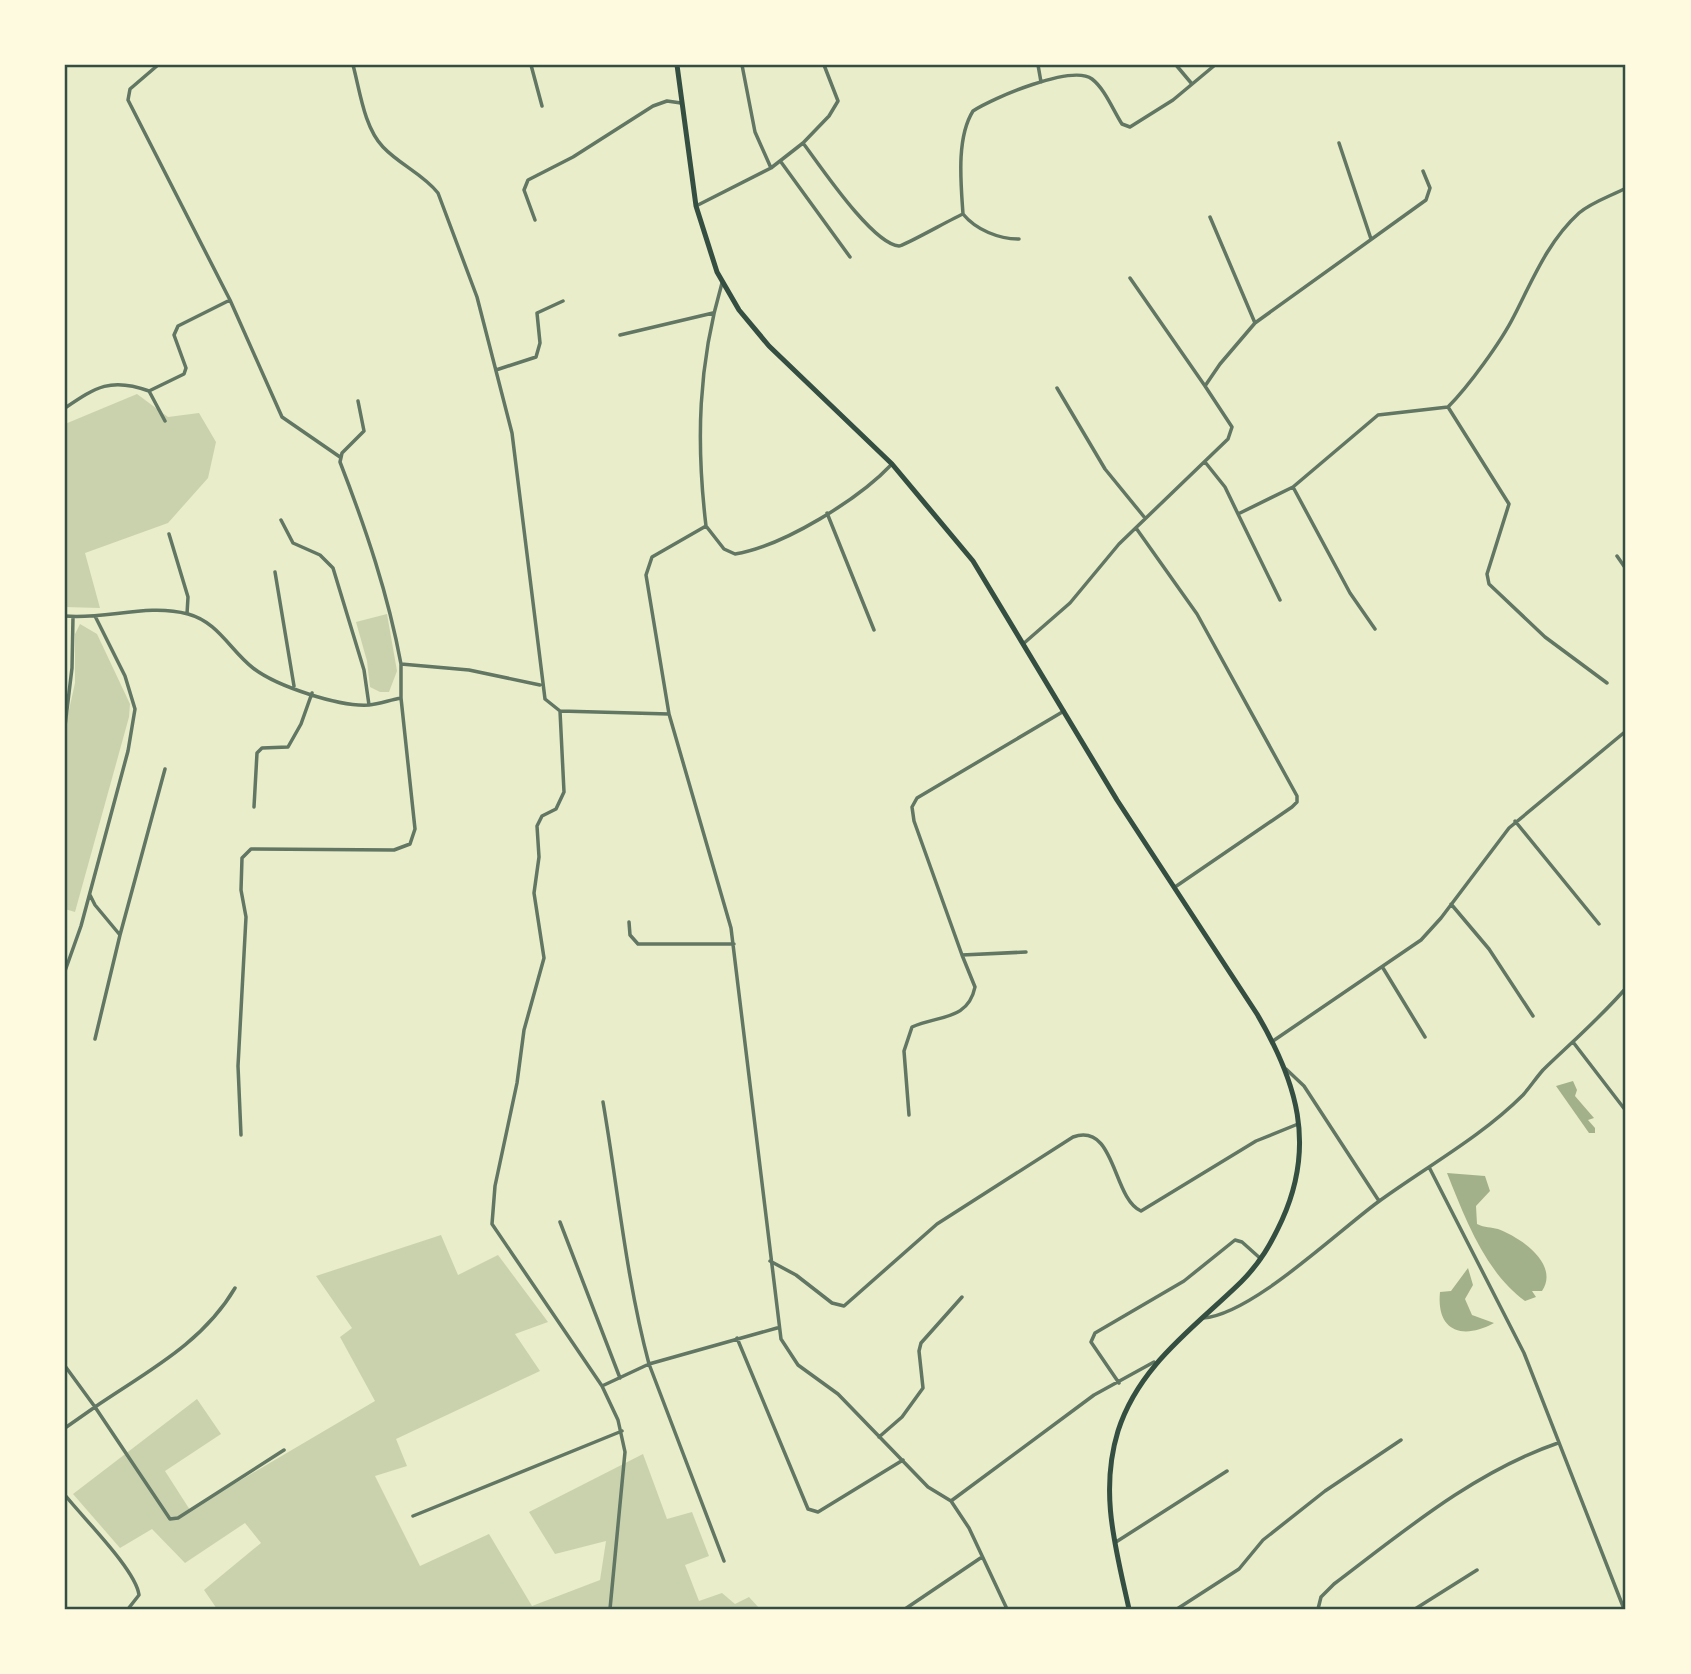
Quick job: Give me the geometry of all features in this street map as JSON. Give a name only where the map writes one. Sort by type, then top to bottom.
[{"type":"main road","points":[[677,65],[696,206],[708,249],[722,282],[739,310],[769,346],[892,464],[973,561],[1174,888],[1273,1041],[1295,1097],[1300,1124],[1295,1187],[1262,1260],[1154,1363],[1129,1404],[1113,1449],[1108,1502],[1129,1609]]},
{"type":"street","points":[[158,65],[130,89],[128,100],[230,300],[282,417],[340,457],[373,547],[390,606],[401,664],[401,698],[415,829],[410,844],[394,850],[251,849],[242,858],[241,890],[246,917],[238,1066],[241,1135]]},
{"type":"street","points":[[353,65],[374,135],[383,148],[429,183],[444,204],[477,297],[512,433],[541,685],[545,699],[560,711],[669,715]]},
{"type":"street","points":[[531,65],[542,106]]},
{"type":"street","points":[[742,65],[755,132],[771,168]]},
{"type":"street","points":[[696,206],[781,162],[835,109],[838,101],[824,65]]},
{"type":"street","points":[[1038,65],[1041,82]]},
{"type":"street","points":[[1176,65],[1192,84]]},
{"type":"street","points":[[1018,239],[1006,239],[986,231],[963,214],[961,184],[969,119],[980,107],[1041,82],[1082,74],[1091,79],[1125,127],[1173,100],[1215,65]]},
{"type":"street","points":[[535,220],[524,190],[528,180],[573,157],[653,106],[667,101],[681,103]]},
{"type":"street","points":[[803,143],[853,209],[891,243],[905,244],[963,214]]},
{"type":"street","points":[[1339,143],[1371,239]]},
{"type":"street","points":[[781,162],[850,257]]},
{"type":"street","points":[[1205,386],[1220,363],[1255,323],[1426,200],[1430,188],[1423,172]]},
{"type":"street","points":[[1238,514],[1293,487],[1378,415],[1448,407],[1496,344],[1541,261],[1577,215],[1588,206],[1626,188]]},
{"type":"street","points":[[1210,217],[1255,323]]},
{"type":"street","points":[[1023,644],[1070,603],[1135,527],[1228,439],[1232,427],[1130,278]]},
{"type":"street","points":[[722,282],[702,371],[699,469],[706,526],[724,549],[736,554],[780,538],[855,498],[892,464]]},
{"type":"street","points":[[65,408],[98,386],[117,384],[149,391],[184,374],[186,368],[174,335],[178,326],[230,300]]},
{"type":"street","points":[[496,370],[536,357],[540,343],[537,313],[563,301]]},
{"type":"street","points":[[620,335],[713,313]]},
{"type":"street","points":[[1058,388],[1105,469],[1146,518]]},
{"type":"street","points":[[149,391],[165,421]]},
{"type":"street","points":[[340,457],[364,431],[358,401]]},
{"type":"street","points":[[1448,407],[1509,504],[1488,574],[1489,584],[1545,637],[1607,682]]},
{"type":"street","points":[[1205,462],[1225,487],[1280,600]]},
{"type":"street","points":[[1293,487],[1350,593],[1375,629]]},
{"type":"street","points":[[827,513],[874,630]]},
{"type":"street","points":[[281,520],[293,543],[320,555],[333,568],[364,670],[369,705]]},
{"type":"street","points":[[706,526],[652,557],[646,566],[669,715],[734,944],[777,1328],[798,1365],[838,1394],[928,1487],[951,1501],[1007,1609]]},
{"type":"street","points":[[1135,527],[1197,614],[1297,796],[1297,802],[1292,807],[1174,888]]},
{"type":"street","points":[[169,534],[188,597],[187,614]]},
{"type":"street","points":[[1617,556],[1626,569]]},
{"type":"street","points":[[275,572],[294,686]]},
{"type":"street","points":[[65,615],[95,616],[130,612],[187,614],[218,631],[252,667],[294,686],[342,702],[369,705],[401,698]]},
{"type":"street","points":[[65,971],[128,751],[135,709],[125,676],[95,616]]},
{"type":"street","points":[[65,726],[72,668],[73,617]]},
{"type":"street","points":[[401,664],[469,670],[541,685]]},
{"type":"street","points":[[254,807],[257,753],[262,748],[288,747],[312,693]]},
{"type":"street","points":[[560,711],[564,792],[556,808],[542,816],[537,826],[539,857],[534,893],[544,958],[524,1030],[519,1072],[495,1186],[492,1224],[602,1386],[622,1431],[625,1471],[610,1609]]},
{"type":"street","points":[[909,1115],[904,1051],[907,1034],[919,1024],[960,1013],[967,1007],[975,987],[914,821],[913,803],[1064,711]]},
{"type":"street","points":[[1273,1041],[1421,940],[1451,904],[1493,845],[1515,821],[1626,731]]},
{"type":"street","points":[[95,1039],[120,934],[165,769]]},
{"type":"street","points":[[1515,821],[1599,923]]},
{"type":"street","points":[[89,893],[95,905],[120,934]]},
{"type":"street","points":[[1451,904],[1489,949],[1533,1016]]},
{"type":"street","points":[[629,922],[630,935],[638,944],[734,944]]},
{"type":"street","points":[[962,955],[976,952],[1026,952]]},
{"type":"street","points":[[1383,968],[1425,1037]]},
{"type":"street","points":[[1203,1318],[1214,1318],[1261,1292],[1523,1094],[1626,988]]},
{"type":"street","points":[[1573,1042],[1626,1111]]},
{"type":"street","points":[[1284,1068],[1304,1086],[1379,1202]]},
{"type":"street","points":[[604,1102],[629,1278],[649,1364],[724,1561]]},
{"type":"street","points":[[770,1261],[796,1275],[832,1303],[844,1306],[937,1224],[1073,1137],[1084,1133],[1095,1137],[1112,1162],[1128,1200],[1141,1211],[1256,1141],[1300,1124]]},
{"type":"street","points":[[1429,1167],[1524,1353],[1624,1609]]},
{"type":"street","points":[[560,1222],[620,1378]]},
{"type":"street","points":[[1119,1383],[1091,1342],[1095,1333],[1184,1281],[1235,1240],[1242,1242],[1262,1260]]},
{"type":"street","points":[[65,1429],[193,1341],[209,1325],[234,1288]]},
{"type":"street","points":[[879,1437],[901,1417],[923,1388],[919,1351],[921,1343],[962,1297]]},
{"type":"street","points":[[602,1386],[649,1364],[777,1328]]},
{"type":"street","points":[[737,1338],[807,1509],[818,1512],[903,1460]]},
{"type":"street","points":[[951,1501],[1094,1395],[1154,1363]]},
{"type":"street","points":[[65,1366],[170,1519],[178,1518],[284,1450]]},
{"type":"street","points":[[413,1516],[622,1431]]},
{"type":"street","points":[[1177,1609],[1239,1569],[1263,1540],[1325,1491],[1401,1440]]},
{"type":"street","points":[[1318,1609],[1321,1597],[1334,1584],[1441,1504],[1530,1453],[1558,1443]]},
{"type":"street","points":[[1114,1543],[1227,1471]]},
{"type":"street","points":[[65,1495],[112,1550],[138,1587],[139,1595],[128,1609]]},
{"type":"street","points":[[905,1609],[959,1576],[982,1558]]},
{"type":"street","points":[[1415,1609],[1477,1570]]},
{"type":"shaded area","points":[[137,394],[168,417],[199,413],[216,442],[208,478],[168,523],[85,553],[100,608],[65,607],[65,424]]},
{"type":"shaded area","points":[[387,614],[397,671],[389,692],[380,692],[370,687],[367,661],[356,622]]},
{"type":"shaded area","points":[[80,624],[97,634],[130,704],[129,717],[75,912],[65,909],[65,758],[67,719],[75,683],[75,634]]},
{"type":"shaded area","points":[[1573,1081],[1577,1090],[1575,1096],[1594,1118],[1588,1120],[1595,1128],[1595,1133],[1589,1133],[1556,1086]]},
{"type":"shaded area","points":[[1447,1173],[1485,1176],[1490,1191],[1476,1206],[1477,1224],[1498,1229],[1517,1238],[1535,1253],[1546,1271],[1542,1291],[1532,1291],[1536,1297],[1525,1301],[1498,1275],[1487,1260]]},
{"type":"shaded area","points":[[441,1235],[458,1275],[498,1255],[548,1322],[515,1334],[540,1371],[396,1439],[407,1466],[375,1476],[420,1566],[489,1534],[532,1606],[600,1580],[606,1541],[555,1554],[529,1512],[643,1454],[667,1519],[692,1512],[709,1556],[685,1565],[699,1601],[722,1593],[735,1604],[749,1597],[760,1609],[217,1609],[204,1590],[261,1543],[245,1523],[185,1563],[152,1529],[120,1548],[73,1494],[197,1399],[221,1434],[165,1471],[190,1510],[375,1401],[340,1337],[352,1328],[316,1276]]},
{"type":"shaded area","points":[[1468,1268],[1473,1285],[1465,1299],[1472,1315],[1494,1323],[1472,1331],[1462,1331],[1447,1324],[1442,1316],[1440,1292],[1451,1291]]}]
